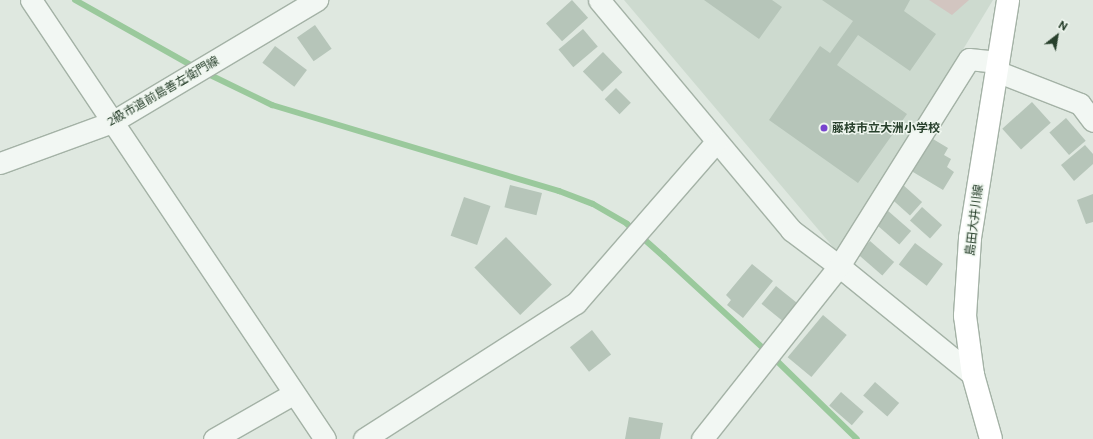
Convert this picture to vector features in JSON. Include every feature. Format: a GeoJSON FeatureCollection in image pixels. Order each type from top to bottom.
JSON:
{"type":"FeatureCollection","features":[{"type":"Feature","properties":{"kind":"main road","name":"島田大井川線"},"geometry":{"type":"LineString","coordinates":[[991,439],[972,375],[965,316],[970,238],[1008,0]]}},
{"type":"Feature","properties":{"kind":"street"},"geometry":{"type":"LineString","coordinates":[[31,0],[293,394],[325,439]]}},
{"type":"Feature","properties":{"kind":"street","name":"2級市道前島善左衛門線"},"geometry":{"type":"LineString","coordinates":[[0,163],[112,122],[317,0]]}},
{"type":"Feature","properties":{"kind":"street"},"geometry":{"type":"LineString","coordinates":[[599,0],[791,230],[839,266],[972,375]]}},
{"type":"Feature","properties":{"kind":"street"},"geometry":{"type":"LineString","coordinates":[[702,439],[839,266],[969,59],[997,66],[1080,104],[1093,121]]}},
{"type":"Feature","properties":{"kind":"street"},"geometry":{"type":"LineString","coordinates":[[364,439],[576,303],[716,142]]}},
{"type":"Feature","properties":{"kind":"street"},"geometry":{"type":"LineString","coordinates":[[214,439],[293,394]]}},
{"type":"Feature","properties":{"kind":"shaded area","name":"藤枝市立大洲小学校"},"geometry":{"type":"Polygon","coordinates":[[[624,0],[993,0],[839,254],[624,0]]]}},
{"type":"Feature","properties":{"kind":"shaded area"},"geometry":{"type":"Polygon","coordinates":[[[929,0],[969,0],[952,15],[929,0]]]}},
{"type":"Feature","properties":{"kind":"building"},"geometry":{"type":"Polygon","coordinates":[[[572,0],[588,18],[562,41],[546,23],[572,0]]]}},
{"type":"Feature","properties":{"kind":"building"},"geometry":{"type":"Polygon","coordinates":[[[704,0],[772,0],[782,7],[759,39],[704,0]]]}},
{"type":"Feature","properties":{"kind":"building"},"geometry":{"type":"Polygon","coordinates":[[[822,0],[910,0],[904,11],[936,34],[910,71],[858,35],[837,65],[907,114],[858,183],[769,120],[820,46],[830,53],[853,21],[822,0]]]}},
{"type":"Feature","properties":{"kind":"building"},"geometry":{"type":"Polygon","coordinates":[[[315,25],[332,49],[314,61],[297,38],[315,25]]]}},
{"type":"Feature","properties":{"kind":"building"},"geometry":{"type":"Polygon","coordinates":[[[583,29],[598,47],[573,67],[558,50],[583,29]]]}},
{"type":"Feature","properties":{"kind":"building"},"geometry":{"type":"Polygon","coordinates":[[[275,46],[307,70],[294,87],[262,63],[275,46]]]}},
{"type":"Feature","properties":{"kind":"building"},"geometry":{"type":"Polygon","coordinates":[[[603,52],[622,72],[602,92],[583,71],[603,52]]]}},
{"type":"Feature","properties":{"kind":"building"},"geometry":{"type":"Polygon","coordinates":[[[616,88],[631,103],[620,114],[605,99],[616,88]]]}},
{"type":"Feature","properties":{"kind":"building"},"geometry":{"type":"Polygon","coordinates":[[[1032,102],[1051,123],[1021,150],[1002,129],[1032,102]]]}},
{"type":"Feature","properties":{"kind":"building"},"geometry":{"type":"Polygon","coordinates":[[[1066,118],[1086,141],[1069,155],[1049,132],[1066,118]]]}},
{"type":"Feature","properties":{"kind":"building"},"geometry":{"type":"Polygon","coordinates":[[[928,136],[948,148],[944,155],[951,159],[947,167],[954,172],[943,190],[908,169],[928,136]]]}},
{"type":"Feature","properties":{"kind":"building"},"geometry":{"type":"Polygon","coordinates":[[[1085,145],[1093,154],[1093,164],[1074,181],[1061,165],[1085,145]]]}},
{"type":"Feature","properties":{"kind":"building"},"geometry":{"type":"Polygon","coordinates":[[[902,184],[922,202],[910,215],[890,197],[902,184]]]}},
{"type":"Feature","properties":{"kind":"building"},"geometry":{"type":"Polygon","coordinates":[[[510,185],[542,193],[536,215],[504,207],[510,185]]]}},
{"type":"Feature","properties":{"kind":"building"},"geometry":{"type":"Polygon","coordinates":[[[1093,194],[1093,222],[1086,224],[1077,200],[1093,194]]]}},
{"type":"Feature","properties":{"kind":"building"},"geometry":{"type":"Polygon","coordinates":[[[464,197],[490,206],[477,245],[451,236],[464,197]]]}},
{"type":"Feature","properties":{"kind":"building"},"geometry":{"type":"Polygon","coordinates":[[[922,207],[942,225],[930,238],[910,220],[922,207]]]}},
{"type":"Feature","properties":{"kind":"building"},"geometry":{"type":"Polygon","coordinates":[[[887,210],[911,231],[899,245],[875,224],[887,210]]]}},
{"type":"Feature","properties":{"kind":"building"},"geometry":{"type":"Polygon","coordinates":[[[506,237],[552,284],[520,315],[474,268],[506,237]]]}},
{"type":"Feature","properties":{"kind":"building"},"geometry":{"type":"Polygon","coordinates":[[[870,241],[894,262],[882,276],[858,255],[870,241]]]}},
{"type":"Feature","properties":{"kind":"building"},"geometry":{"type":"Polygon","coordinates":[[[915,243],[943,264],[927,286],[899,265],[915,243]]]}},
{"type":"Feature","properties":{"kind":"building"},"geometry":{"type":"Polygon","coordinates":[[[752,264],[773,281],[743,318],[727,305],[731,300],[726,295],[752,264]]]}},
{"type":"Feature","properties":{"kind":"building"},"geometry":{"type":"Polygon","coordinates":[[[776,286],[798,304],[783,321],[762,304],[776,286]]]}},
{"type":"Feature","properties":{"kind":"building"},"geometry":{"type":"Polygon","coordinates":[[[823,315],[847,335],[811,377],[788,357],[823,315]]]}},
{"type":"Feature","properties":{"kind":"building"},"geometry":{"type":"Polygon","coordinates":[[[592,330],[611,354],[589,372],[570,347],[592,330]]]}},
{"type":"Feature","properties":{"kind":"building"},"geometry":{"type":"Polygon","coordinates":[[[875,382],[899,403],[887,417],[863,396],[875,382]]]}},
{"type":"Feature","properties":{"kind":"building"},"geometry":{"type":"Polygon","coordinates":[[[841,392],[864,412],[852,425],[829,406],[841,392]]]}},
{"type":"Feature","properties":{"kind":"building"},"geometry":{"type":"Polygon","coordinates":[[[629,417],[663,423],[660,439],[625,439],[629,417]]]}},
{"type":"Feature","properties":{"kind":"waterway"},"geometry":{"type":"LineString","coordinates":[[75,0],[196,68]]}},
{"type":"Feature","properties":{"kind":"waterway"},"geometry":{"type":"LineString","coordinates":[[204,72],[272,105],[559,191],[593,204],[627,224],[778,362],[857,439]]}},
{"type":"Feature","properties":{"kind":"place","name":"藤枝市立大洲小学校"},"geometry":{"type":"Point","coordinates":[824,128]}}]}
